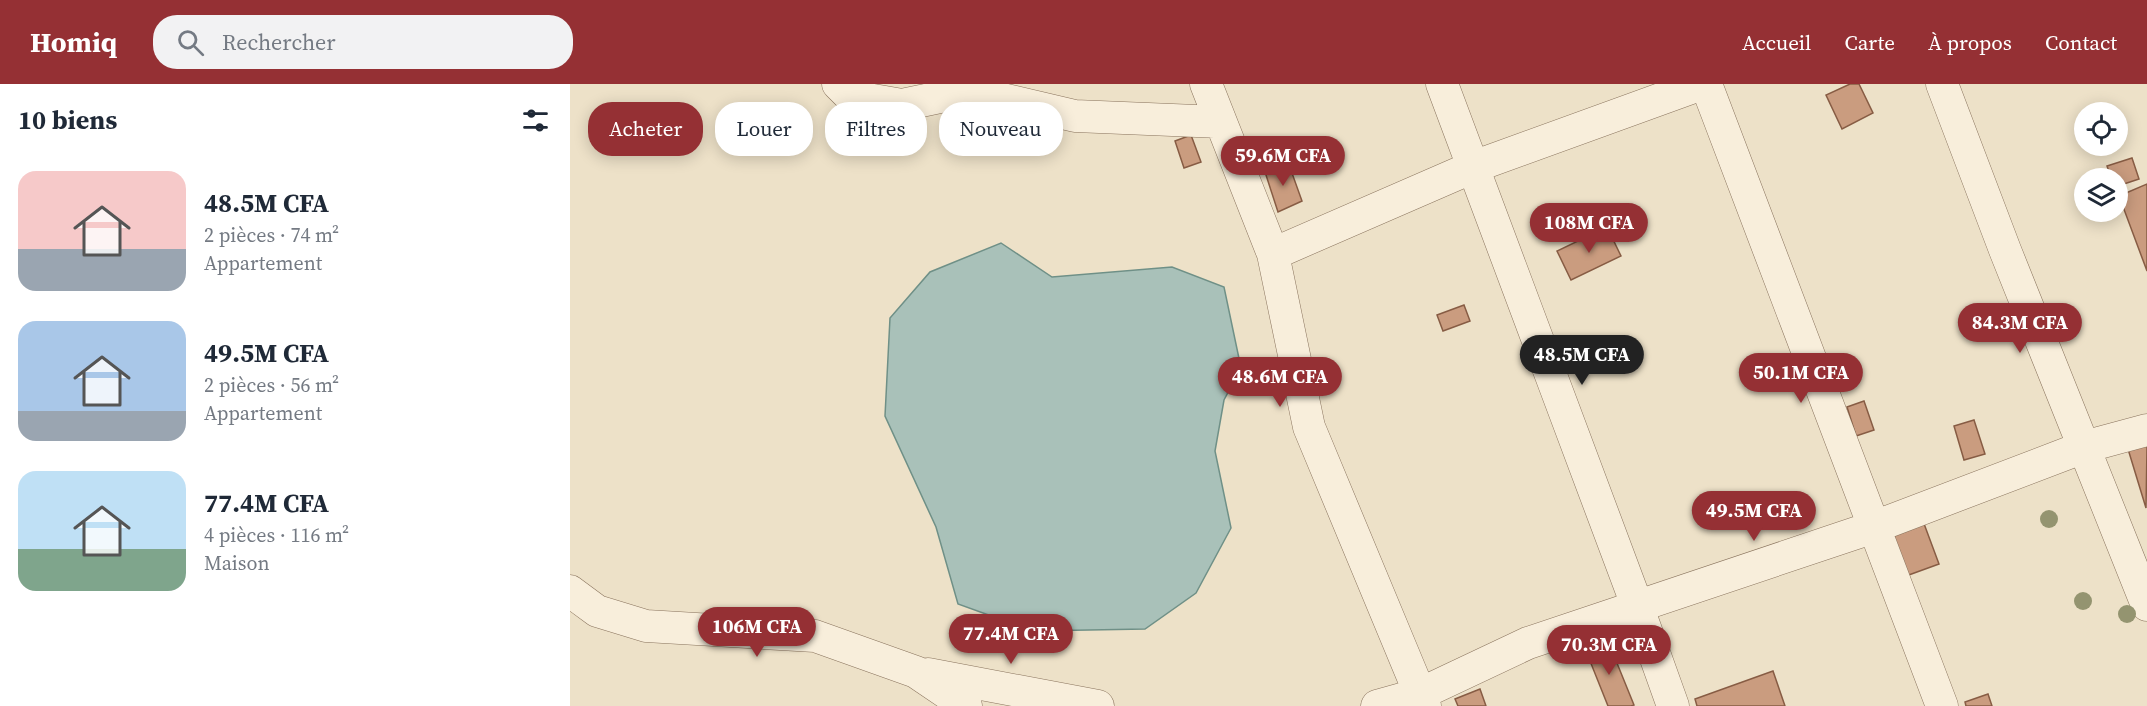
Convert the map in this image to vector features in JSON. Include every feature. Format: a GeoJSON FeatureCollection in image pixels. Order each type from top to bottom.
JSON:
{"type":"FeatureCollection","features":[{"type":"Feature","properties":{"kind":"street"},"geometry":{"type":"LineString","coordinates":[[838,84],[850,96],[902,105],[967,88],[1074,116],[1221,122]]}},
{"type":"Feature","properties":{"kind":"street"},"geometry":{"type":"LineString","coordinates":[[1206,84],[1273,254],[1309,428],[1422,700]]}},
{"type":"Feature","properties":{"kind":"street"},"geometry":{"type":"LineString","coordinates":[[1442,84],[1638,608],[1672,706]]}},
{"type":"Feature","properties":{"kind":"street"},"geometry":{"type":"LineString","coordinates":[[1273,254],[1473,167],[1704,84],[1942,706]]}},
{"type":"Feature","properties":{"kind":"street"},"geometry":{"type":"LineString","coordinates":[[1942,84],[2005,250],[2147,605]]}},
{"type":"Feature","properties":{"kind":"street"},"geometry":{"type":"LineString","coordinates":[[1377,706],[1422,700],[1528,643],[1874,527],[2084,447],[2147,430]]}},
{"type":"Feature","properties":{"kind":"street"},"geometry":{"type":"LineString","coordinates":[[570,591],[597,611],[646,626],[815,636],[916,672],[1098,706]]}},
{"type":"Feature","properties":{"kind":"street"},"geometry":{"type":"LineString","coordinates":[[916,672],[966,706]]}},
{"type":"Feature","properties":{"kind":"water"},"geometry":{"type":"Polygon","coordinates":[[[1001,243],[1052,277],[1172,267],[1224,287],[1241,368],[1224,400],[1215,451],[1231,528],[1196,593],[1145,629],[1033,631],[958,604],[936,527],[885,416],[890,318],[930,272],[1001,243]]]}},
{"type":"Feature","properties":{"kind":"building"},"geometry":{"type":"Polygon","coordinates":[[[1850,84],[1859,84],[1873,113],[1842,129],[1826,95],[1850,84]]]}},
{"type":"Feature","properties":{"kind":"building"},"geometry":{"type":"Polygon","coordinates":[[[1191,135],[1201,162],[1184,168],[1175,141],[1191,135]]]}},
{"type":"Feature","properties":{"kind":"building"},"geometry":{"type":"Polygon","coordinates":[[[2132,158],[2139,179],[2128,183],[2128,168],[2108,168],[2107,166],[2132,158]]]}},
{"type":"Feature","properties":{"kind":"building"},"geometry":{"type":"Polygon","coordinates":[[[1288,162],[1302,201],[1278,212],[1265,172],[1288,162]]]}},
{"type":"Feature","properties":{"kind":"building"},"geometry":{"type":"Polygon","coordinates":[[[2147,184],[2147,271],[2128,220],[2128,192],[2147,184]]]}},
{"type":"Feature","properties":{"kind":"building"},"geometry":{"type":"Polygon","coordinates":[[[1607,227],[1621,256],[1571,280],[1557,251],[1607,227]]]}},
{"type":"Feature","properties":{"kind":"building"},"geometry":{"type":"Polygon","coordinates":[[[1464,305],[1470,321],[1443,331],[1437,315],[1464,305]]]}},
{"type":"Feature","properties":{"kind":"building"},"geometry":{"type":"Polygon","coordinates":[[[1864,401],[1874,430],[1856,436],[1847,407],[1864,401]]]}},
{"type":"Feature","properties":{"kind":"building"},"geometry":{"type":"Polygon","coordinates":[[[1974,420],[1985,454],[1964,460],[1954,426],[1974,420]]]}},
{"type":"Feature","properties":{"kind":"building"},"geometry":{"type":"Polygon","coordinates":[[[2146,444],[2147,447],[2146,508],[2128,449],[2146,444]]]}},
{"type":"Feature","properties":{"kind":"building"},"geometry":{"type":"Polygon","coordinates":[[[1923,521],[1939,564],[1906,576],[1891,533],[1923,521]]]}},
{"type":"Feature","properties":{"kind":"building"},"geometry":{"type":"Polygon","coordinates":[[[1608,641],[1634,705],[1608,706],[1586,651],[1608,641]]]}},
{"type":"Feature","properties":{"kind":"building"},"geometry":{"type":"Polygon","coordinates":[[[1773,671],[1785,706],[1697,706],[1695,699],[1773,671]]]}},
{"type":"Feature","properties":{"kind":"building"},"geometry":{"type":"Polygon","coordinates":[[[1480,689],[1486,706],[1458,706],[1455,699],[1480,689]]]}},
{"type":"Feature","properties":{"kind":"building"},"geometry":{"type":"Polygon","coordinates":[[[1988,694],[1992,706],[1966,706],[1965,702],[1988,694]]]}}]}
